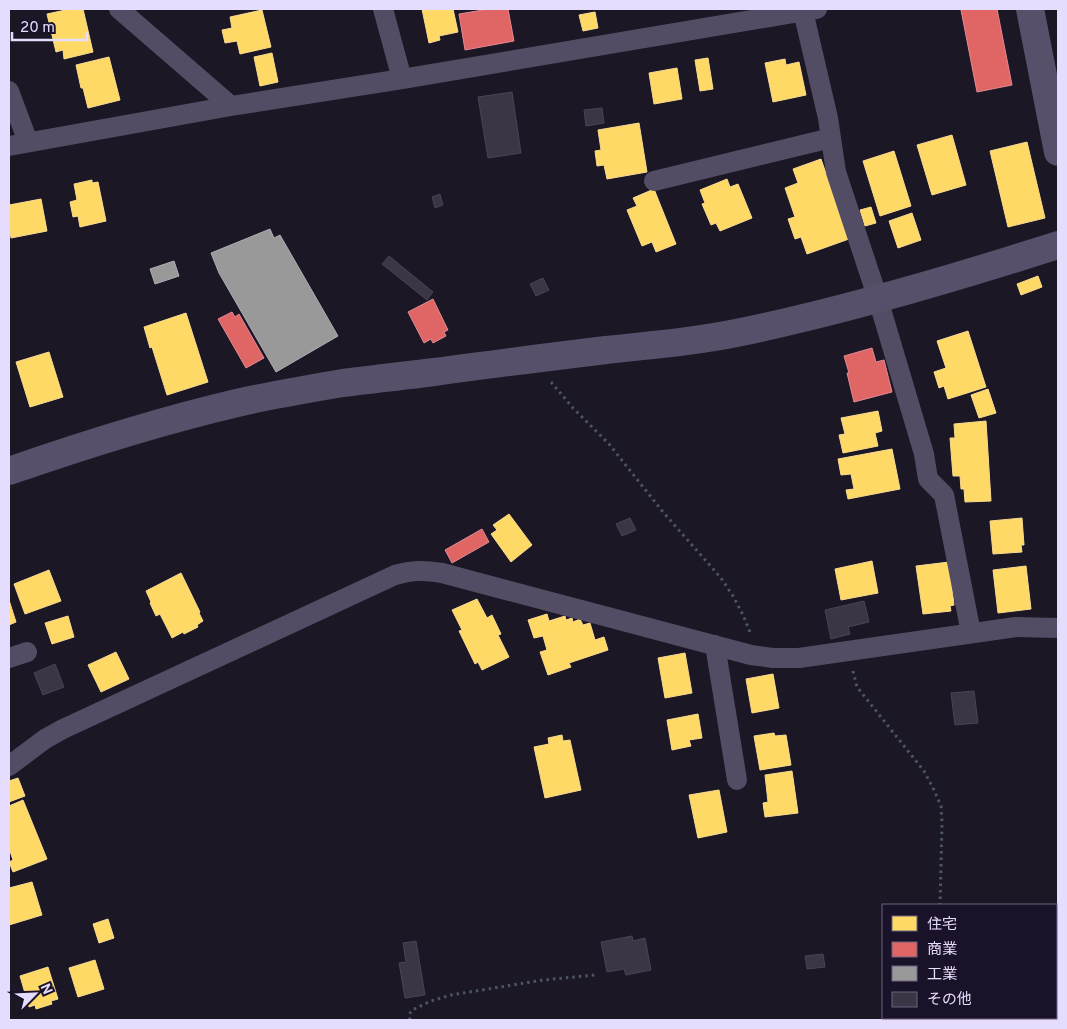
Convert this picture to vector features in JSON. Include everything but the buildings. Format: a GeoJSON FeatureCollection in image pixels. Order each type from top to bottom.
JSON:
{"type":"FeatureCollection","features":[{"type":"Feature","properties":{"kind":"street"},"geometry":{"type":"LineString","coordinates":[[119,9],[231,106]]}},
{"type":"Feature","properties":{"kind":"street"},"geometry":{"type":"LineString","coordinates":[[382,9],[402,79]]}},
{"type":"Feature","properties":{"kind":"street"},"geometry":{"type":"LineString","coordinates":[[1030,9],[1058,152]]}},
{"type":"Feature","properties":{"kind":"street"},"geometry":{"type":"LineString","coordinates":[[9,91],[18,144],[231,106],[810,10],[836,172],[878,299],[924,454],[928,479],[944,495],[971,633]]}},
{"type":"Feature","properties":{"kind":"street"},"geometry":{"type":"LineString","coordinates":[[654,181],[831,138]]}},
{"type":"Feature","properties":{"kind":"street"},"geometry":{"type":"LineString","coordinates":[[9,471],[130,432],[238,403],[344,383],[695,340],[745,332],[824,314],[878,299],[1058,245]]}},
{"type":"Feature","properties":{"kind":"street"},"geometry":{"type":"LineString","coordinates":[[9,766],[45,738],[63,728],[395,575],[406,572],[424,570],[442,572],[752,655],[773,658],[799,658],[1016,627],[1058,628]]}},
{"type":"Feature","properties":{"kind":"street"},"geometry":{"type":"LineString","coordinates":[[715,645],[737,780]]}},
{"type":"Feature","properties":{"kind":"path"},"geometry":{"type":"LineString","coordinates":[[536,359],[548,379],[573,408],[609,444],[663,512],[721,578],[733,596],[752,636],[752,655]]}},
{"type":"Feature","properties":{"kind":"path"},"geometry":{"type":"LineString","coordinates":[[849,651],[857,687],[924,771],[941,806],[940,904]]}},
{"type":"Feature","properties":{"kind":"path"},"geometry":{"type":"LineString","coordinates":[[410,1020],[409,1016],[412,1010],[431,1000],[451,995],[543,980],[595,975]]}}]}
